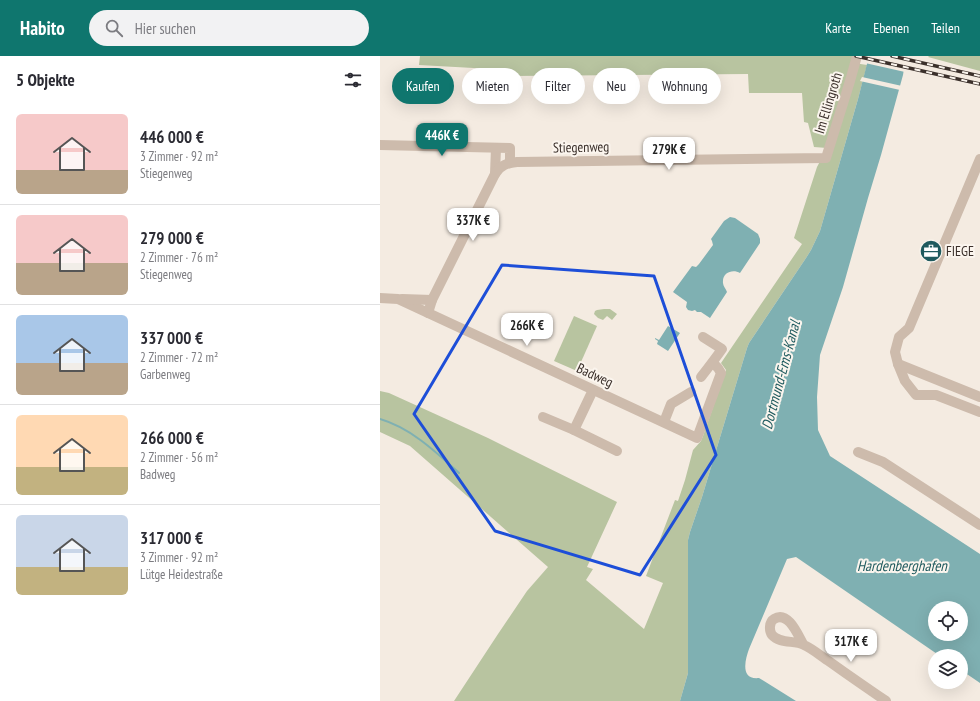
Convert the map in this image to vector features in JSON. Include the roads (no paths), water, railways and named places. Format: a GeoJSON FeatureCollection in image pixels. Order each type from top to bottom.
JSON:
{"type":"FeatureCollection","features":[{"type":"Feature","properties":{"kind":"street","name":"Im Ellingroth"},"geometry":{"type":"LineString","coordinates":[[826,158],[850,81],[856,56]]}},
{"type":"Feature","properties":{"kind":"street"},"geometry":{"type":"LineString","coordinates":[[380,145],[510,148],[510,163],[501,166],[495,174],[432,300],[428,313]]}},
{"type":"Feature","properties":{"kind":"street"},"geometry":{"type":"LineString","coordinates":[[495,174],[496,148]]}},
{"type":"Feature","properties":{"kind":"street","name":"Stiegenweg"},"geometry":{"type":"LineString","coordinates":[[510,163],[826,158]]}},
{"type":"Feature","properties":{"kind":"street"},"geometry":{"type":"LineString","coordinates":[[980,159],[909,328],[899,337],[895,352],[905,381],[916,395],[936,395],[980,412]]}},
{"type":"Feature","properties":{"kind":"street","name":"Badweg"},"geometry":{"type":"LineString","coordinates":[[380,298],[398,299],[697,438],[721,373],[713,363]]}},
{"type":"Feature","properties":{"kind":"street"},"geometry":{"type":"LineString","coordinates":[[398,299],[432,300]]}},
{"type":"Feature","properties":{"kind":"street"},"geometry":{"type":"LineString","coordinates":[[701,377],[722,349],[703,337]]}},
{"type":"Feature","properties":{"kind":"street"},"geometry":{"type":"LineString","coordinates":[[898,364],[980,397]]}},
{"type":"Feature","properties":{"kind":"street"},"geometry":{"type":"LineString","coordinates":[[574,430],[593,390]]}},
{"type":"Feature","properties":{"kind":"street"},"geometry":{"type":"LineString","coordinates":[[666,423],[672,404],[691,392]]}},
{"type":"Feature","properties":{"kind":"street"},"geometry":{"type":"LineString","coordinates":[[543,417],[618,451]]}},
{"type":"Feature","properties":{"kind":"street"},"geometry":{"type":"LineString","coordinates":[[858,452],[883,462],[980,525]]}},
{"type":"Feature","properties":{"kind":"street"},"geometry":{"type":"LineString","coordinates":[[803,644],[886,701]]}},
{"type":"Feature","properties":{"kind":"water"},"geometry":{"type":"Polygon","coordinates":[[[869,56],[906,56],[903,75],[881,155],[843,287],[820,355],[817,397],[818,430],[830,456],[980,554],[980,683],[968,675],[968,649],[930,649],[796,557],[787,559],[749,649],[745,668],[746,673],[749,676],[759,678],[796,701],[680,701],[688,673],[688,540],[690,532],[749,343],[811,250],[820,231],[869,56]]]}},
{"type":"Feature","properties":{"kind":"water"},"geometry":{"type":"Polygon","coordinates":[[[730,217],[735,218],[758,234],[760,243],[740,273],[734,271],[728,272],[724,276],[723,284],[727,292],[710,318],[701,312],[688,310],[686,307],[687,302],[673,292],[692,266],[696,267],[699,264],[713,245],[711,239],[724,221],[730,217]]]}},
{"type":"Feature","properties":{"kind":"water"},"geometry":{"type":"Polygon","coordinates":[[[668,326],[680,333],[668,351],[657,344],[658,341],[655,338],[659,340],[668,326]]]}},
{"type":"Feature","properties":{"kind":"waterway"},"geometry":{"type":"LineString","coordinates":[[380,419],[402,428],[413,435],[432,449],[459,473]]}},
{"type":"Feature","properties":{"kind":"railway"},"geometry":{"type":"LineString","coordinates":[[856,56],[980,84]]}},
{"type":"Feature","properties":{"kind":"railway"},"geometry":{"type":"LineString","coordinates":[[892,56],[980,76]]}},
{"type":"Feature","properties":{"kind":"place","name":"FIEGE"},"geometry":{"type":"Point","coordinates":[931,251]}},
{"type":"Feature","properties":{"kind":"water label","name":"Dortmund-Ems-Kanal"},"geometry":{"type":"Point","coordinates":[781,375]}},
{"type":"Feature","properties":{"kind":"water label","name":"Hardenberghafen"},"geometry":{"type":"Point","coordinates":[902,566]}}]}
